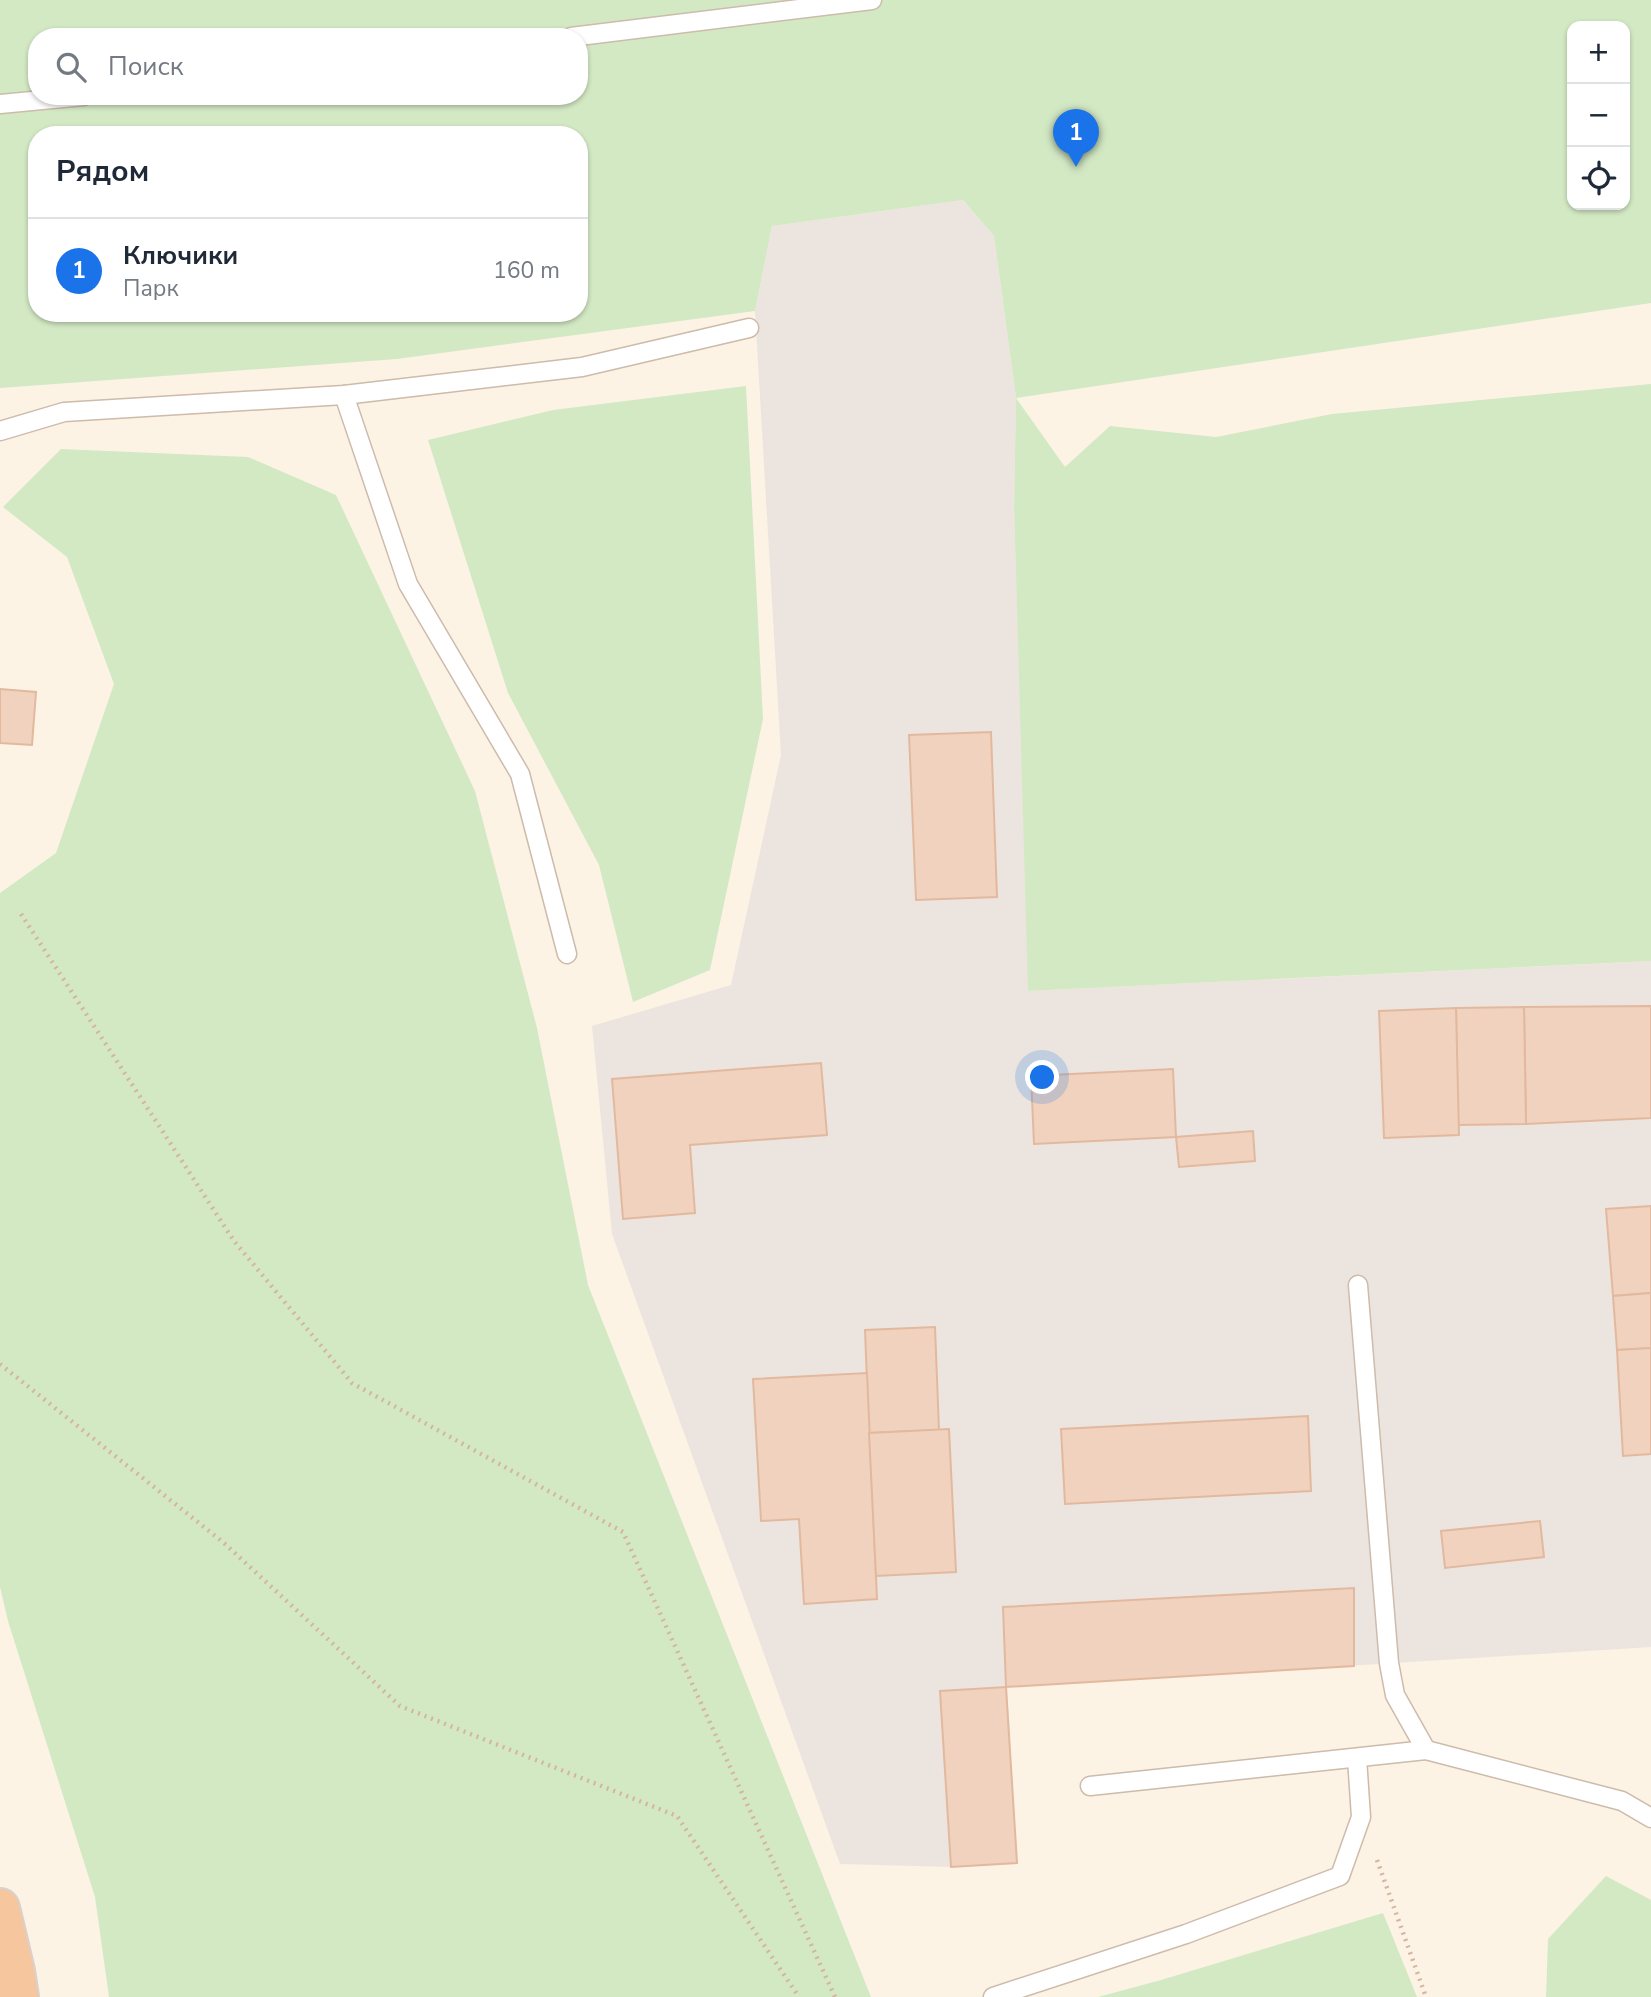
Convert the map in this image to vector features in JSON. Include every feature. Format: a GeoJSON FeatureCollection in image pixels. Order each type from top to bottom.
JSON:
{"type":"FeatureCollection","features":[{"type":"Feature","properties":{"kind":"highway"},"geometry":{"type":"LineString","coordinates":[[0,1908],[19,1997]]}},
{"type":"Feature","properties":{"kind":"lane"},"geometry":{"type":"LineString","coordinates":[[588,35],[872,0]]}},
{"type":"Feature","properties":{"kind":"lane"},"geometry":{"type":"LineString","coordinates":[[0,104],[28,101]]}},
{"type":"Feature","properties":{"kind":"lane"},"geometry":{"type":"LineString","coordinates":[[0,431],[64,412],[344,396],[582,367],[748,328]]}},
{"type":"Feature","properties":{"kind":"lane"},"geometry":{"type":"LineString","coordinates":[[344,396],[408,584],[520,774],[567,954]]}},
{"type":"Feature","properties":{"kind":"lane"},"geometry":{"type":"LineString","coordinates":[[1358,1285],[1389,1663],[1395,1695],[1426,1750]]}},
{"type":"Feature","properties":{"kind":"lane"},"geometry":{"type":"LineString","coordinates":[[1090,1786],[1426,1750],[1622,1801],[1651,1818]]}},
{"type":"Feature","properties":{"kind":"lane"},"geometry":{"type":"LineString","coordinates":[[993,1997],[1186,1934],[1340,1876],[1361,1817],[1357,1758]]}},
{"type":"Feature","properties":{"kind":"path"},"geometry":{"type":"LineString","coordinates":[[21,914],[234,1241],[352,1383],[623,1532],[835,1997]]}},
{"type":"Feature","properties":{"kind":"path"},"geometry":{"type":"LineString","coordinates":[[0,1364],[224,1543],[400,1706],[677,1816],[799,1997]]}},
{"type":"Feature","properties":{"kind":"path"},"geometry":{"type":"LineString","coordinates":[[1361,1817],[1426,1997]]}},
{"type":"Feature","properties":{"kind":"shaded area"},"geometry":{"type":"Polygon","coordinates":[[[963,200],[994,236],[1016,398],[1014,507],[1029,991],[1651,961],[1651,1647],[1007,1687],[1017,1863],[951,1867],[840,1864],[612,1234],[592,1026],[731,985],[781,755],[755,311],[772,226],[963,200]]]}},
{"type":"Feature","properties":{"kind":"green space"},"geometry":{"type":"Polygon","coordinates":[[[0,0],[1651,0],[1651,303],[1016,398],[994,236],[963,200],[772,226],[755,311],[397,359],[0,388],[0,0]]]}},
{"type":"Feature","properties":{"kind":"green space"},"geometry":{"type":"Polygon","coordinates":[[[1651,384],[1651,961],[1028,991],[1014,507],[1016,398],[1065,467],[1110,426],[1216,437],[1332,414],[1651,384]]]}},
{"type":"Feature","properties":{"kind":"green space"},"geometry":{"type":"Polygon","coordinates":[[[746,386],[763,719],[710,970],[633,1002],[599,865],[508,693],[428,440],[553,410],[746,386]]]}},
{"type":"Feature","properties":{"kind":"green space"},"geometry":{"type":"Polygon","coordinates":[[[61,449],[248,457],[336,495],[475,791],[537,1028],[588,1285],[871,1997],[109,1997],[95,1897],[8,1621],[0,1587],[0,893],[56,853],[114,684],[67,557],[3,507],[61,449]]]}},
{"type":"Feature","properties":{"kind":"green space"},"geometry":{"type":"Polygon","coordinates":[[[1606,1876],[1651,1900],[1651,1997],[1546,1997],[1548,1939],[1606,1876]]]}},
{"type":"Feature","properties":{"kind":"green space"},"geometry":{"type":"Polygon","coordinates":[[[1383,1913],[1417,1997],[1098,1997],[1161,1980],[1383,1913]]]}},
{"type":"Feature","properties":{"kind":"building"},"geometry":{"type":"Polygon","coordinates":[[[0,689],[36,692],[32,745],[0,743],[0,689]]]}},
{"type":"Feature","properties":{"kind":"building"},"geometry":{"type":"Polygon","coordinates":[[[991,732],[997,897],[916,900],[909,735],[991,732]]]}},
{"type":"Feature","properties":{"kind":"building"},"geometry":{"type":"Polygon","coordinates":[[[1651,1006],[1651,1118],[1526,1124],[1524,1007],[1651,1006]]]}},
{"type":"Feature","properties":{"kind":"building"},"geometry":{"type":"Polygon","coordinates":[[[1524,1007],[1526,1124],[1458,1125],[1456,1008],[1524,1007]]]}},
{"type":"Feature","properties":{"kind":"building"},"geometry":{"type":"Polygon","coordinates":[[[1456,1008],[1459,1135],[1384,1138],[1379,1011],[1456,1008]]]}},
{"type":"Feature","properties":{"kind":"building"},"geometry":{"type":"Polygon","coordinates":[[[821,1063],[827,1135],[690,1145],[695,1213],[623,1219],[612,1079],[821,1063]]]}},
{"type":"Feature","properties":{"kind":"building"},"geometry":{"type":"Polygon","coordinates":[[[1173,1069],[1176,1137],[1034,1144],[1031,1076],[1173,1069]]]}},
{"type":"Feature","properties":{"kind":"building"},"geometry":{"type":"Polygon","coordinates":[[[1253,1131],[1255,1161],[1179,1167],[1176,1137],[1253,1131]]]}},
{"type":"Feature","properties":{"kind":"building"},"geometry":{"type":"Polygon","coordinates":[[[1651,1206],[1651,1293],[1613,1296],[1606,1209],[1651,1206]]]}},
{"type":"Feature","properties":{"kind":"building"},"geometry":{"type":"Polygon","coordinates":[[[1651,1293],[1651,1348],[1617,1350],[1613,1296],[1651,1293]]]}},
{"type":"Feature","properties":{"kind":"building"},"geometry":{"type":"Polygon","coordinates":[[[935,1327],[939,1430],[869,1433],[865,1330],[935,1327]]]}},
{"type":"Feature","properties":{"kind":"building"},"geometry":{"type":"Polygon","coordinates":[[[1651,1348],[1651,1454],[1623,1456],[1617,1350],[1651,1348]]]}},
{"type":"Feature","properties":{"kind":"building"},"geometry":{"type":"Polygon","coordinates":[[[867,1373],[877,1599],[804,1604],[799,1519],[761,1521],[753,1379],[867,1373]]]}},
{"type":"Feature","properties":{"kind":"building"},"geometry":{"type":"Polygon","coordinates":[[[1308,1416],[1311,1491],[1065,1504],[1061,1429],[1308,1416]]]}},
{"type":"Feature","properties":{"kind":"building"},"geometry":{"type":"Polygon","coordinates":[[[949,1429],[956,1572],[876,1576],[869,1433],[949,1429]]]}},
{"type":"Feature","properties":{"kind":"building"},"geometry":{"type":"Polygon","coordinates":[[[1540,1521],[1544,1557],[1445,1568],[1441,1531],[1540,1521]]]}},
{"type":"Feature","properties":{"kind":"building"},"geometry":{"type":"Polygon","coordinates":[[[1354,1588],[1354,1666],[1006,1687],[1003,1607],[1354,1588]]]}},
{"type":"Feature","properties":{"kind":"building"},"geometry":{"type":"Polygon","coordinates":[[[1006,1687],[1017,1863],[951,1867],[940,1691],[1006,1687]]]}},
{"type":"Feature","properties":{"kind":"place","name":"Ключики"},"geometry":{"type":"Point","coordinates":[1076,167]}}]}
